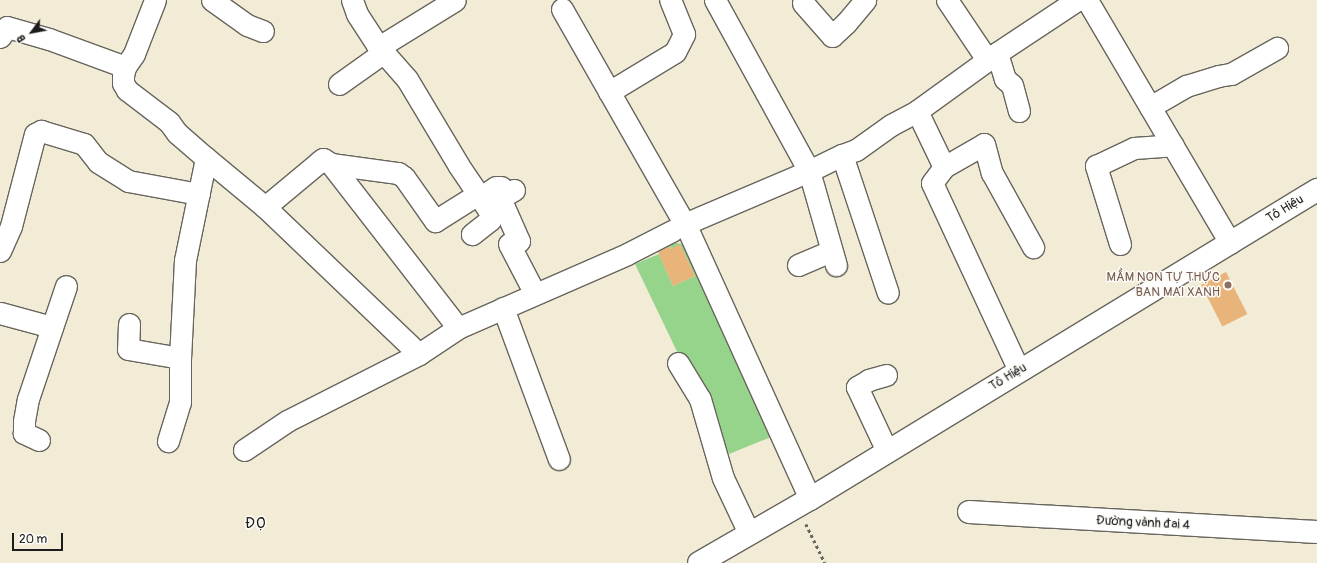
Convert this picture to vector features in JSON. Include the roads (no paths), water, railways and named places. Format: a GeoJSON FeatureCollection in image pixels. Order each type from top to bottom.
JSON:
{"type":"FeatureCollection","features":[{"type":"Feature","properties":{"kind":"main road","name":"Tô Hiệu"},"geometry":{"type":"LineString","coordinates":[[699,563],[803,502],[1317,190]]}},
{"type":"Feature","properties":{"kind":"main road","name":"Đường vành đai 4"},"geometry":{"type":"LineString","coordinates":[[969,512],[1317,532]]}},
{"type":"Feature","properties":{"kind":"street"},"geometry":{"type":"LineString","coordinates":[[155,0],[134,54],[125,67],[123,83],[127,90],[169,122],[177,133],[265,207],[420,345]]}},
{"type":"Feature","properties":{"kind":"street"},"geometry":{"type":"LineString","coordinates":[[212,0],[247,25],[263,31]]}},
{"type":"Feature","properties":{"kind":"street"},"geometry":{"type":"LineString","coordinates":[[352,0],[357,14],[382,50],[407,79],[459,166],[491,214],[490,220],[472,234]]}},
{"type":"Feature","properties":{"kind":"street"},"geometry":{"type":"LineString","coordinates":[[339,84],[382,50],[455,0]]}},
{"type":"Feature","properties":{"kind":"street"},"geometry":{"type":"LineString","coordinates":[[715,0],[809,171],[833,258],[798,266]]}},
{"type":"Feature","properties":{"kind":"street"},"geometry":{"type":"LineString","coordinates":[[804,3],[832,36],[846,23],[865,0]]}},
{"type":"Feature","properties":{"kind":"street"},"geometry":{"type":"LineString","coordinates":[[947,0],[992,57],[1005,79],[1012,85],[1019,111]]}},
{"type":"Feature","properties":{"kind":"street"},"geometry":{"type":"LineString","coordinates":[[244,450],[287,421],[420,345],[627,254],[682,225],[856,150],[891,126],[917,111],[992,57],[1077,0]]}},
{"type":"Feature","properties":{"kind":"street"},"geometry":{"type":"LineString","coordinates":[[1087,0],[1230,243]]}},
{"type":"Feature","properties":{"kind":"street"},"geometry":{"type":"LineString","coordinates":[[609,92],[675,52],[684,34],[673,1]]}},
{"type":"Feature","properties":{"kind":"street"},"geometry":{"type":"LineString","coordinates":[[562,9],[682,225],[803,502]]}},
{"type":"Feature","properties":{"kind":"street"},"geometry":{"type":"LineString","coordinates":[[0,37],[7,27],[49,39],[125,67]]}},
{"type":"Feature","properties":{"kind":"street"},"geometry":{"type":"LineString","coordinates":[[1150,107],[1186,86],[1218,76],[1231,74],[1277,48]]}},
{"type":"Feature","properties":{"kind":"street"},"geometry":{"type":"LineString","coordinates":[[917,111],[944,167]]}},
{"type":"Feature","properties":{"kind":"street"},"geometry":{"type":"LineString","coordinates":[[0,251],[11,226],[35,134],[41,131],[84,144],[98,162],[128,180],[199,194]]}},
{"type":"Feature","properties":{"kind":"street"},"geometry":{"type":"LineString","coordinates":[[1019,370],[932,183],[944,167],[984,144],[992,174],[1033,246]]}},
{"type":"Feature","properties":{"kind":"street"},"geometry":{"type":"LineString","coordinates":[[1120,244],[1096,166],[1134,148],[1153,145],[1173,145]]}},
{"type":"Feature","properties":{"kind":"street"},"geometry":{"type":"LineString","coordinates":[[842,155],[888,293]]}},
{"type":"Feature","properties":{"kind":"street"},"geometry":{"type":"LineString","coordinates":[[168,441],[180,402],[180,358],[185,260],[206,158]]}},
{"type":"Feature","properties":{"kind":"street"},"geometry":{"type":"LineString","coordinates":[[265,207],[323,159],[331,164],[458,328]]}},
{"type":"Feature","properties":{"kind":"street"},"geometry":{"type":"LineString","coordinates":[[331,164],[398,173],[404,177],[435,221],[478,194],[484,195],[496,187],[508,188],[500,198],[519,241],[509,244],[535,294]]}},
{"type":"Feature","properties":{"kind":"street"},"geometry":{"type":"LineString","coordinates":[[39,440],[24,433],[24,421],[28,399],[66,286]]}},
{"type":"Feature","properties":{"kind":"street"},"geometry":{"type":"LineString","coordinates":[[503,308],[559,459]]}},
{"type":"Feature","properties":{"kind":"street"},"geometry":{"type":"LineString","coordinates":[[0,313],[52,327]]}},
{"type":"Feature","properties":{"kind":"street"},"geometry":{"type":"LineString","coordinates":[[129,324],[128,349],[180,358]]}},
{"type":"Feature","properties":{"kind":"street"},"geometry":{"type":"LineString","coordinates":[[678,364],[700,399],[723,478],[749,533]]}},
{"type":"Feature","properties":{"kind":"street"},"geometry":{"type":"LineString","coordinates":[[886,375],[869,380],[858,387],[887,451]]}},
{"type":"Feature","properties":{"kind":"place","name":"MẦM NON TỰ THỰC BAN MAI XANH"},"geometry":{"type":"Point","coordinates":[1228,285]}},
{"type":"Feature","properties":{"kind":"district","name":"ĐỌ"},"geometry":{"type":"Point","coordinates":[256,524]}}]}
